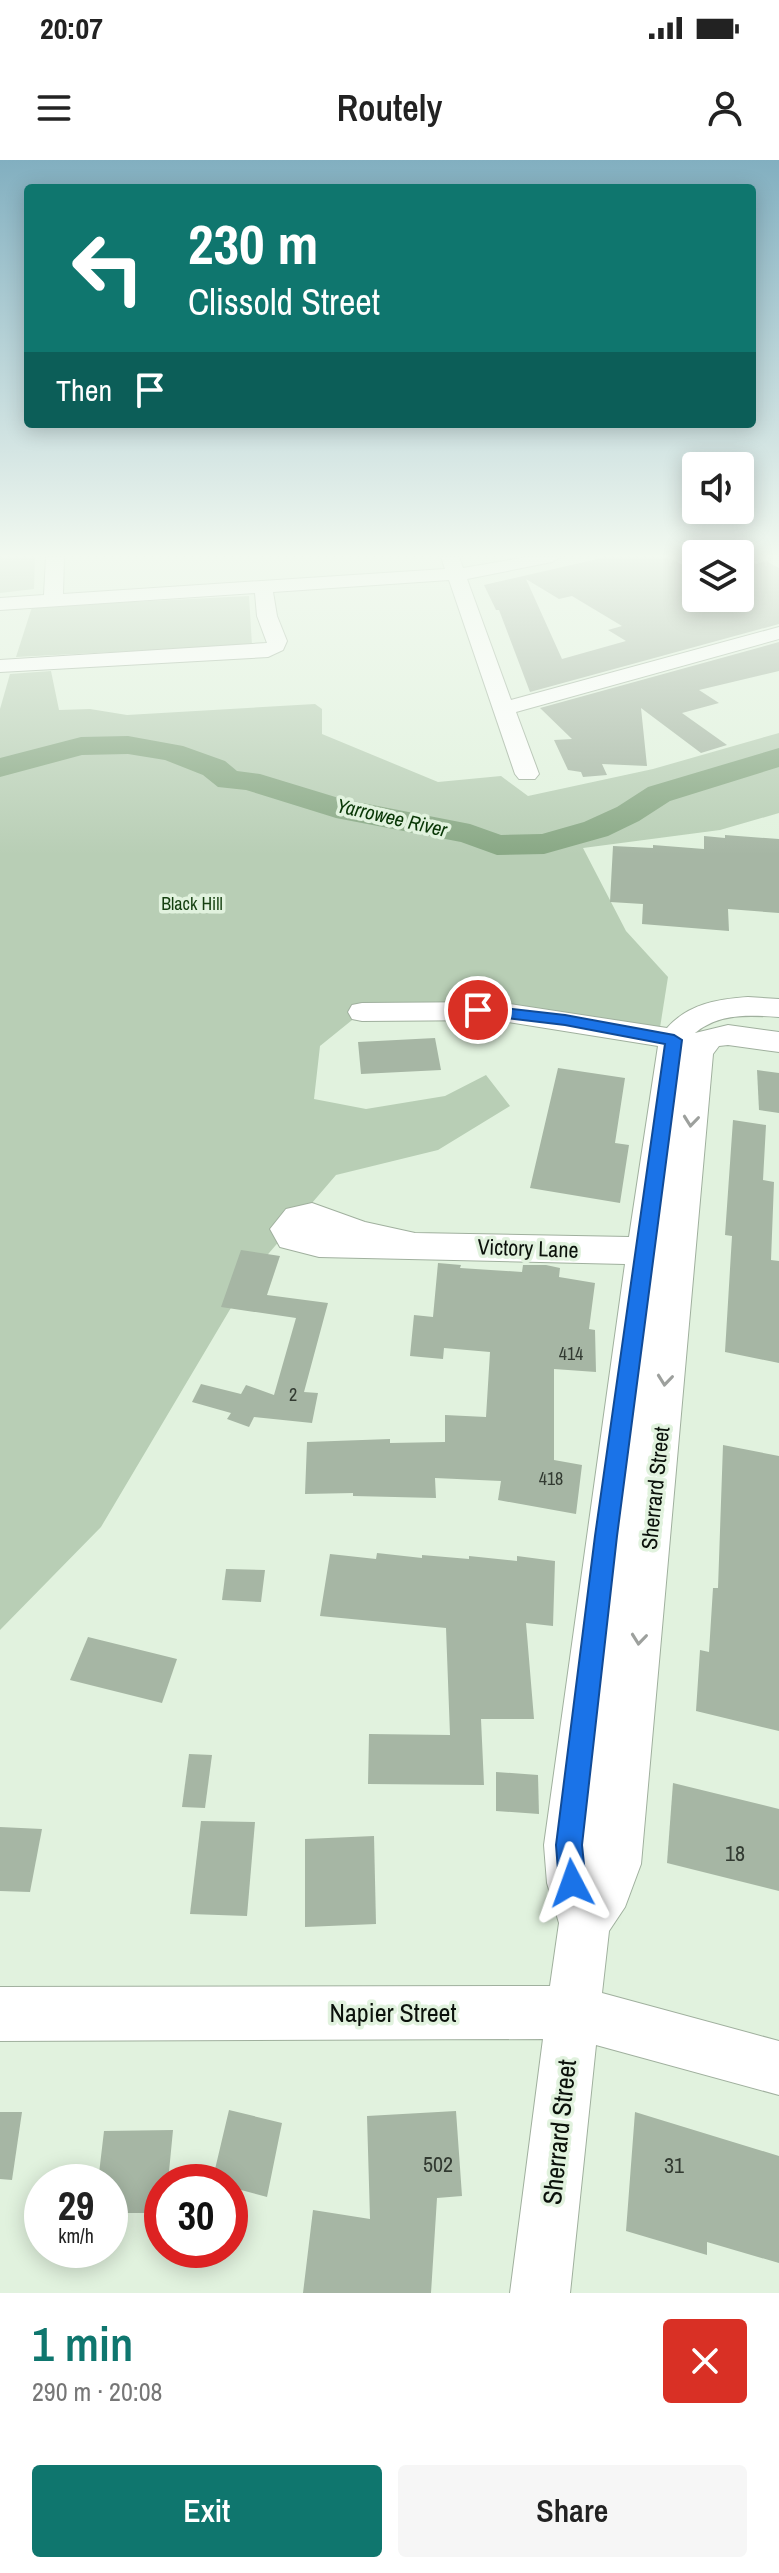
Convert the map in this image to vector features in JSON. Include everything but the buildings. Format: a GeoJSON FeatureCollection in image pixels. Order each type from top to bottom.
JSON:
{"type":"FeatureCollection","features":[{"type":"Feature","properties":{"kind":"street"},"geometry":{"type":"LineString","coordinates":[[0,666],[169,657]]}},
{"type":"Feature","properties":{"kind":"street"},"geometry":{"type":"LineString","coordinates":[[486,657],[527,774]]}},
{"type":"Feature","properties":{"kind":"street"},"geometry":{"type":"LineString","coordinates":[[505,708],[696,657]]}},
{"type":"Feature","properties":{"kind":"street"},"geometry":{"type":"LineString","coordinates":[[741,1006],[739,1021],[746,1038]]}},
{"type":"Feature","properties":{"kind":"street"},"geometry":{"type":"LineString","coordinates":[[685,1055],[682,1029],[697,1019],[719,1009],[741,1006],[779,1008]]}},
{"type":"Feature","properties":{"kind":"street"},"geometry":{"type":"LineString","coordinates":[[362,1012],[496,1011],[593,1024],[685,1055]]}},
{"type":"Feature","properties":{"kind":"street"},"geometry":{"type":"LineString","coordinates":[[685,1055],[716,1036],[779,1042]]}},
{"type":"Feature","properties":{"kind":"street","name":"Sherrard Street"},"geometry":{"type":"LineString","coordinates":[[540,2293],[584,1923],[572,1883],[569,1845],[606,1536],[645,1251],[685,1055]]}},
{"type":"Feature","properties":{"kind":"street","name":"Sherrard Street"},"geometry":{"type":"LineString","coordinates":[[584,1923],[607,1889],[616,1864],[685,1055]]}},
{"type":"Feature","properties":{"kind":"street","name":"Victory Lane"},"geometry":{"type":"LineString","coordinates":[[412,1245],[645,1251]]}},
{"type":"Feature","properties":{"kind":"street","name":"Napier Street"},"geometry":{"type":"LineString","coordinates":[[0,2014],[572,2012],[779,2068]]}},
{"type":"Feature","properties":{"kind":"green space","name":"Black Hill"},"geometry":{"type":"Polygon","coordinates":[[[51,671],[59,710],[90,709],[127,715],[315,704],[322,709],[322,734],[438,782],[501,776],[528,796],[653,769],[779,733],[779,813],[720,830],[583,848],[626,931],[668,977],[659,1034],[485,1000],[362,1012],[320,1046],[314,1099],[366,1109],[445,1096],[486,1075],[510,1106],[438,1150],[336,1175],[251,1274],[101,1527],[0,1630],[0,709],[10,674],[51,671]]]}},
{"type":"Feature","properties":{"kind":"waterway","name":"Yarrowee River"},"geometry":{"type":"LineString","coordinates":[[0,768],[81,746],[128,745],[172,752],[214,768],[229,780],[249,781],[336,808],[470,834],[497,845],[544,844],[596,829],[628,814],[659,794],[779,757]]}},
{"type":"Feature","properties":{"kind":"route"},"geometry":{"type":"LineString","coordinates":[[478,1010],[565,1020],[674,1040],[606,1536],[569,1845],[572,1883]]}}]}
